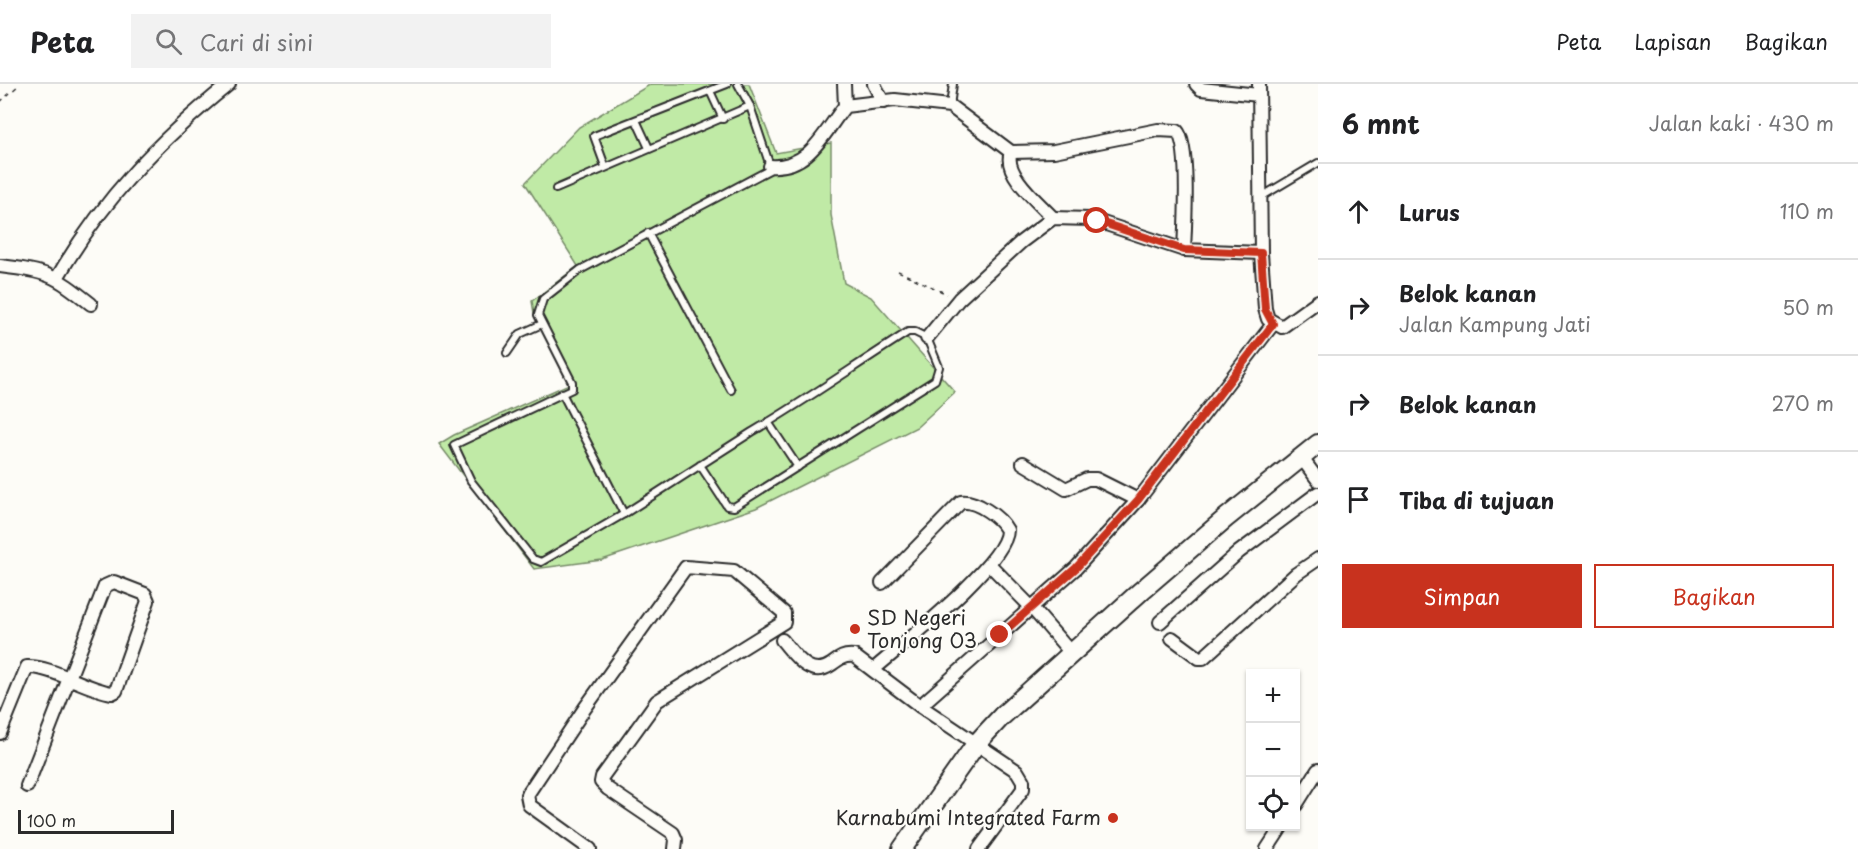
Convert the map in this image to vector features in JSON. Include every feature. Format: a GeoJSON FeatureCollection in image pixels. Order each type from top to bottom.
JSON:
{"type":"FeatureCollection","features":[{"type":"Feature","properties":{"kind":"street"},"geometry":{"type":"LineString","coordinates":[[57,278],[119,187],[149,154],[229,84]]}},
{"type":"Feature","properties":{"kind":"street"},"geometry":{"type":"LineString","coordinates":[[770,166],[790,165],[809,154],[845,106],[844,84]]}},
{"type":"Feature","properties":{"kind":"street"},"geometry":{"type":"LineString","coordinates":[[874,84],[883,102]]}},
{"type":"Feature","properties":{"kind":"street"},"geometry":{"type":"LineString","coordinates":[[1196,84],[1201,89],[1259,90],[1261,253],[1265,309],[1273,324]]}},
{"type":"Feature","properties":{"kind":"street"},"geometry":{"type":"LineString","coordinates":[[845,106],[916,101],[950,106],[1011,152],[1046,152],[1158,130],[1177,131],[1182,137],[1184,156],[1184,250]]}},
{"type":"Feature","properties":{"kind":"street"},"geometry":{"type":"LineString","coordinates":[[1011,152],[1008,161],[1012,173],[1053,218]]}},
{"type":"Feature","properties":{"kind":"street"},"geometry":{"type":"LineString","coordinates":[[927,338],[959,299],[1020,242],[1053,218],[1091,219],[1184,250],[1261,253]]}},
{"type":"Feature","properties":{"kind":"street"},"geometry":{"type":"LineString","coordinates":[[0,266],[38,270],[57,278],[92,304]]}},
{"type":"Feature","properties":{"kind":"street"},"geometry":{"type":"LineString","coordinates":[[1273,324],[1286,326],[1318,301]]}},
{"type":"Feature","properties":{"kind":"street"},"geometry":{"type":"LineString","coordinates":[[920,706],[1076,568],[1138,500],[1273,324]]}},
{"type":"Feature","properties":{"kind":"street"},"geometry":{"type":"LineString","coordinates":[[902,849],[976,744],[1026,694],[1217,525],[1318,444]]}},
{"type":"Feature","properties":{"kind":"street"},"geometry":{"type":"LineString","coordinates":[[1301,458],[1318,480]]}},
{"type":"Feature","properties":{"kind":"street"},"geometry":{"type":"LineString","coordinates":[[1023,463],[1066,489],[1087,479],[1096,479],[1138,500]]}},
{"type":"Feature","properties":{"kind":"street"},"geometry":{"type":"LineString","coordinates":[[1160,622],[1239,552],[1318,493]]}},
{"type":"Feature","properties":{"kind":"street"},"geometry":{"type":"LineString","coordinates":[[873,670],[990,565],[1006,540],[1007,530],[990,513],[964,501],[959,503],[882,583]]}},
{"type":"Feature","properties":{"kind":"street"},"geometry":{"type":"LineString","coordinates":[[1172,638],[1199,658],[1203,658],[1296,574],[1318,559]]}},
{"type":"Feature","properties":{"kind":"street"},"geometry":{"type":"LineString","coordinates":[[990,565],[1072,654]]}},
{"type":"Feature","properties":{"kind":"street"},"geometry":{"type":"LineString","coordinates":[[590,849],[529,805],[526,795],[686,567],[734,571],[784,613],[784,622],[657,701],[602,777],[601,782],[608,789],[673,833],[676,840],[675,849]]}},
{"type":"Feature","properties":{"kind":"street"},"geometry":{"type":"LineString","coordinates":[[0,733],[26,667],[30,666],[69,680],[108,693],[116,691],[148,601],[145,594],[114,582],[105,586],[69,680],[27,786]]}},
{"type":"Feature","properties":{"kind":"street"},"geometry":{"type":"LineString","coordinates":[[782,639],[798,658],[813,669],[823,670],[847,655],[854,656],[920,706],[1010,765],[1022,777],[1023,789],[980,849]]}},
{"type":"Feature","properties":{"kind":"street"},"geometry":{"type":"LineString","coordinates":[[1300,799],[1318,770]]}},
{"type":"Feature","properties":{"kind":"street"},"geometry":{"type":"LineString","coordinates":[[1267,849],[1279,831]]}},
{"type":"Feature","properties":{"kind":"lane"},"geometry":{"type":"LineString","coordinates":[[605,166],[594,137],[727,84]]}},
{"type":"Feature","properties":{"kind":"lane"},"geometry":{"type":"LineString","coordinates":[[700,465],[727,506],[731,508],[934,380],[939,367],[927,338],[915,332],[908,332],[700,465],[624,514],[539,562],[533,559],[466,474],[454,448],[455,442],[572,388],[572,382],[538,315],[543,298],[580,270],[764,175],[770,166],[750,106],[738,84]]}},
{"type":"Feature","properties":{"kind":"lane"},"geometry":{"type":"LineString","coordinates":[[950,106],[953,84]]}},
{"type":"Feature","properties":{"kind":"lane"},"geometry":{"type":"LineString","coordinates":[[710,91],[723,119]]}},
{"type":"Feature","properties":{"kind":"lane"},"geometry":{"type":"LineString","coordinates":[[556,189],[605,166],[750,106]]}},
{"type":"Feature","properties":{"kind":"lane"},"geometry":{"type":"LineString","coordinates":[[636,120],[649,148]]}},
{"type":"Feature","properties":{"kind":"lane"},"geometry":{"type":"LineString","coordinates":[[1260,198],[1318,163]]}},
{"type":"Feature","properties":{"kind":"lane"},"geometry":{"type":"LineString","coordinates":[[648,233],[731,390]]}},
{"type":"Feature","properties":{"kind":"lane"},"geometry":{"type":"LineString","coordinates":[[507,353],[520,334],[542,324]]}},
{"type":"Feature","properties":{"kind":"lane"},"geometry":{"type":"LineString","coordinates":[[562,393],[624,514]]}},
{"type":"Feature","properties":{"kind":"lane"},"geometry":{"type":"LineString","coordinates":[[768,422],[798,467]]}},
{"type":"Feature","properties":{"kind":"path"},"geometry":{"type":"LineString","coordinates":[[0,102],[20,84]]}},
{"type":"Feature","properties":{"kind":"path"},"geometry":{"type":"LineString","coordinates":[[898,271],[959,299]]}},
{"type":"Feature","properties":{"kind":"green space"},"geometry":{"type":"Polygon","coordinates":[[[651,84],[749,84],[776,153],[831,143],[831,215],[844,283],[871,297],[955,392],[917,427],[756,508],[602,560],[534,569],[439,444],[454,435],[569,384],[534,313],[532,301],[578,266],[525,183],[579,127],[651,84]]]}},
{"type":"Feature","properties":{"kind":"place","name":"SD Negeri Tonjong 03"},"geometry":{"type":"Point","coordinates":[855,629]}},
{"type":"Feature","properties":{"kind":"place","name":"Karnabumi Integrated Farm"},"geometry":{"type":"Point","coordinates":[1113,818]}},
{"type":"Feature","properties":{"kind":"route"},"geometry":{"type":"LineString","coordinates":[[1000,635],[1076,568],[1138,500],[1273,324],[1268,319],[1265,309],[1261,253],[1184,250],[1097,221]]}}]}
